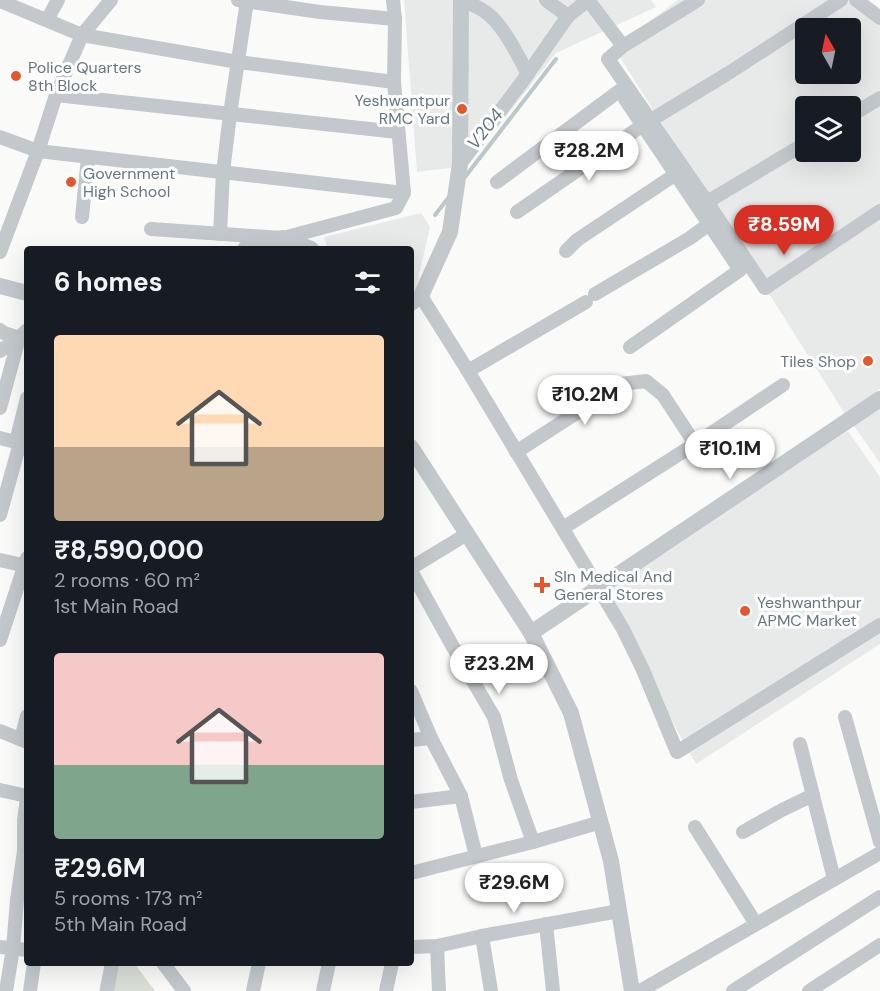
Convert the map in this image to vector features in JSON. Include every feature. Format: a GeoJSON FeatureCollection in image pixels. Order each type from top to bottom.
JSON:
{"type":"FeatureCollection","features":[{"type":"Feature","properties":{"kind":"street"},"geometry":{"type":"LineString","coordinates":[[47,20],[58,0]]}},
{"type":"Feature","properties":{"kind":"street"},"geometry":{"type":"LineString","coordinates":[[0,252],[38,151],[56,95],[82,35],[111,0]]}},
{"type":"Feature","properties":{"kind":"street"},"geometry":{"type":"LineString","coordinates":[[255,246],[396,208],[404,193],[394,82],[393,0]]}},
{"type":"Feature","properties":{"kind":"street"},"geometry":{"type":"LineString","coordinates":[[528,74],[511,43],[486,12],[462,0],[460,164],[450,232],[416,300],[468,371],[623,629],[644,670],[677,752],[880,625]]}},
{"type":"Feature","properties":{"kind":"street"},"geometry":{"type":"LineString","coordinates":[[546,0],[568,16]]}},
{"type":"Feature","properties":{"kind":"street"},"geometry":{"type":"LineString","coordinates":[[460,164],[494,121],[568,16],[588,0],[623,46]]}},
{"type":"Feature","properties":{"kind":"street"},"geometry":{"type":"LineString","coordinates":[[630,347],[740,270],[676,174],[608,59],[674,6],[698,0]]}},
{"type":"Feature","properties":{"kind":"street"},"geometry":{"type":"LineString","coordinates":[[517,212],[647,123],[842,0]]}},
{"type":"Feature","properties":{"kind":"street"},"geometry":{"type":"LineString","coordinates":[[856,0],[880,18]]}},
{"type":"Feature","properties":{"kind":"street"},"geometry":{"type":"LineString","coordinates":[[0,1],[82,35],[238,62],[394,82]]}},
{"type":"Feature","properties":{"kind":"street"},"geometry":{"type":"LineString","coordinates":[[220,234],[223,172],[238,62],[242,1],[321,6],[395,19]]}},
{"type":"Feature","properties":{"kind":"street"},"geometry":{"type":"LineString","coordinates":[[596,55],[620,91],[707,202],[765,288],[880,211]]}},
{"type":"Feature","properties":{"kind":"street"},"geometry":{"type":"LineString","coordinates":[[497,182],[620,91]]}},
{"type":"Feature","properties":{"kind":"street"},"geometry":{"type":"LineString","coordinates":[[56,95],[398,132]]}},
{"type":"Feature","properties":{"kind":"street"},"geometry":{"type":"LineString","coordinates":[[861,109],[880,98]]}},
{"type":"Feature","properties":{"kind":"street"},"geometry":{"type":"LineString","coordinates":[[0,137],[38,151],[404,193]]}},
{"type":"Feature","properties":{"kind":"street"},"geometry":{"type":"LineString","coordinates":[[707,202],[795,150]]}},
{"type":"Feature","properties":{"kind":"street"},"geometry":{"type":"LineString","coordinates":[[82,218],[88,157]]}},
{"type":"Feature","properties":{"kind":"street"},"geometry":{"type":"LineString","coordinates":[[566,250],[577,240],[676,174]]}},
{"type":"Feature","properties":{"kind":"street"},"geometry":{"type":"LineString","coordinates":[[468,371],[690,238],[709,224]]}},
{"type":"Feature","properties":{"kind":"street"},"geometry":{"type":"LineString","coordinates":[[151,229],[283,238],[303,246]]}},
{"type":"Feature","properties":{"kind":"street"},"geometry":{"type":"LineString","coordinates":[[0,286],[24,292]]}},
{"type":"Feature","properties":{"kind":"street"},"geometry":{"type":"LineString","coordinates":[[0,330],[4,333],[23,334]]}},
{"type":"Feature","properties":{"kind":"street"},"geometry":{"type":"LineString","coordinates":[[0,351],[23,334]]}},
{"type":"Feature","properties":{"kind":"street"},"geometry":{"type":"LineString","coordinates":[[0,408],[23,334]]}},
{"type":"Feature","properties":{"kind":"street"},"geometry":{"type":"LineString","coordinates":[[516,452],[621,384],[646,381],[663,395],[695,444]]}},
{"type":"Feature","properties":{"kind":"street"},"geometry":{"type":"LineString","coordinates":[[563,528],[783,385]]}},
{"type":"Feature","properties":{"kind":"street"},"geometry":{"type":"LineString","coordinates":[[531,633],[880,399]]}},
{"type":"Feature","properties":{"kind":"street"},"geometry":{"type":"LineString","coordinates":[[0,516],[21,443],[24,420]]}},
{"type":"Feature","properties":{"kind":"street"},"geometry":{"type":"LineString","coordinates":[[0,438],[21,443]]}},
{"type":"Feature","properties":{"kind":"street"},"geometry":{"type":"LineString","coordinates":[[414,452],[531,633],[571,713],[611,861],[632,991]]}},
{"type":"Feature","properties":{"kind":"street"},"geometry":{"type":"LineString","coordinates":[[414,567],[467,534]]}},
{"type":"Feature","properties":{"kind":"street"},"geometry":{"type":"LineString","coordinates":[[0,560],[24,563]]}},
{"type":"Feature","properties":{"kind":"street"},"geometry":{"type":"LineString","coordinates":[[0,640],[24,569]]}},
{"type":"Feature","properties":{"kind":"street"},"geometry":{"type":"LineString","coordinates":[[414,575],[494,717],[533,842]]}},
{"type":"Feature","properties":{"kind":"street"},"geometry":{"type":"LineString","coordinates":[[414,698],[431,738],[461,796],[476,856]]}},
{"type":"Feature","properties":{"kind":"street"},"geometry":{"type":"LineString","coordinates":[[845,717],[880,842]]}},
{"type":"Feature","properties":{"kind":"street"},"geometry":{"type":"LineString","coordinates":[[0,731],[24,740]]}},
{"type":"Feature","properties":{"kind":"street"},"geometry":{"type":"LineString","coordinates":[[414,740],[431,738]]}},
{"type":"Feature","properties":{"kind":"street"},"geometry":{"type":"LineString","coordinates":[[800,744],[834,879]]}},
{"type":"Feature","properties":{"kind":"street"},"geometry":{"type":"LineString","coordinates":[[0,790],[24,796]]}},
{"type":"Feature","properties":{"kind":"street"},"geometry":{"type":"LineString","coordinates":[[743,832],[813,795]]}},
{"type":"Feature","properties":{"kind":"street"},"geometry":{"type":"LineString","coordinates":[[414,802],[461,796]]}},
{"type":"Feature","properties":{"kind":"street"},"geometry":{"type":"LineString","coordinates":[[6,991],[24,851],[24,820]]}},
{"type":"Feature","properties":{"kind":"street"},"geometry":{"type":"LineString","coordinates":[[414,872],[601,822]]}},
{"type":"Feature","properties":{"kind":"street"},"geometry":{"type":"LineString","coordinates":[[695,827],[756,924]]}},
{"type":"Feature","properties":{"kind":"street"},"geometry":{"type":"LineString","coordinates":[[640,991],[880,853]]}},
{"type":"Feature","properties":{"kind":"street"},"geometry":{"type":"LineString","coordinates":[[733,991],[880,897]]}},
{"type":"Feature","properties":{"kind":"street"},"geometry":{"type":"LineString","coordinates":[[414,947],[437,946],[620,911]]}},
{"type":"Feature","properties":{"kind":"street"},"geometry":{"type":"LineString","coordinates":[[546,924],[553,991]]}},
{"type":"Feature","properties":{"kind":"street"},"geometry":{"type":"LineString","coordinates":[[482,936],[491,991]]}},
{"type":"Feature","properties":{"kind":"street"},"geometry":{"type":"LineString","coordinates":[[808,991],[880,945]]}},
{"type":"Feature","properties":{"kind":"street"},"geometry":{"type":"LineString","coordinates":[[437,946],[439,991]]}},
{"type":"Feature","properties":{"kind":"street"},"geometry":{"type":"LineString","coordinates":[[30,991],[34,966]]}},
{"type":"Feature","properties":{"kind":"street"},"geometry":{"type":"LineString","coordinates":[[106,991],[111,966]]}},
{"type":"Feature","properties":{"kind":"street"},"geometry":{"type":"LineString","coordinates":[[165,966],[184,991]]}},
{"type":"Feature","properties":{"kind":"street"},"geometry":{"type":"LineString","coordinates":[[253,991],[259,966]]}},
{"type":"Feature","properties":{"kind":"street"},"geometry":{"type":"LineString","coordinates":[[322,991],[328,966]]}},
{"type":"Feature","properties":{"kind":"street"},"geometry":{"type":"LineString","coordinates":[[386,991],[391,966]]}},
{"type":"Feature","properties":{"kind":"shaded area","name":"Yeshwantpur RMC Yard"},"geometry":{"type":"Polygon","coordinates":[[[404,0],[651,0],[656,7],[556,53],[467,166],[417,172],[404,0]]]}},
{"type":"Feature","properties":{"kind":"shaded area"},"geometry":{"type":"Polygon","coordinates":[[[678,0],[869,0],[880,9],[880,389],[845,414],[614,48],[678,0]]]}},
{"type":"Feature","properties":{"kind":"shaded area"},"geometry":{"type":"Polygon","coordinates":[[[421,213],[430,227],[414,293],[414,246],[327,246],[324,237],[421,213]]]}},
{"type":"Feature","properties":{"kind":"shaded area"},"geometry":{"type":"Polygon","coordinates":[[[880,404],[880,463],[852,423],[880,404]]]}},
{"type":"Feature","properties":{"kind":"shaded area","name":"Yeshwanthpur APMC Market"},"geometry":{"type":"Polygon","coordinates":[[[848,431],[880,477],[880,644],[696,764],[598,589],[848,431]]]}},
{"type":"Feature","properties":{"kind":"shaded area"},"geometry":{"type":"Polygon","coordinates":[[[104,966],[136,966],[155,991],[99,991],[104,966]]]}},
{"type":"Feature","properties":{"kind":"waterway","name":"V204"},"geometry":{"type":"LineString","coordinates":[[465,177],[556,59]]}},
{"type":"Feature","properties":{"kind":"waterway","name":"V204"},"geometry":{"type":"LineString","coordinates":[[435,215],[449,197]]}},
{"type":"Feature","properties":{"kind":"place","name":"Police Quarters 8th Block"},"geometry":{"type":"Point","coordinates":[16,76]}},
{"type":"Feature","properties":{"kind":"place","name":"Yeshwantpur RMC Yard"},"geometry":{"type":"Point","coordinates":[462,109]}},
{"type":"Feature","properties":{"kind":"place","name":"Government High School"},"geometry":{"type":"Point","coordinates":[71,182]}},
{"type":"Feature","properties":{"kind":"place","name":"Tiles Shop"},"geometry":{"type":"Point","coordinates":[868,361]}},
{"type":"Feature","properties":{"kind":"place","name":"Sln Medical And General Stores"},"geometry":{"type":"Point","coordinates":[542,585]}},
{"type":"Feature","properties":{"kind":"place","name":"Yeshwanthpur APMC Market"},"geometry":{"type":"Point","coordinates":[745,611]}}]}
